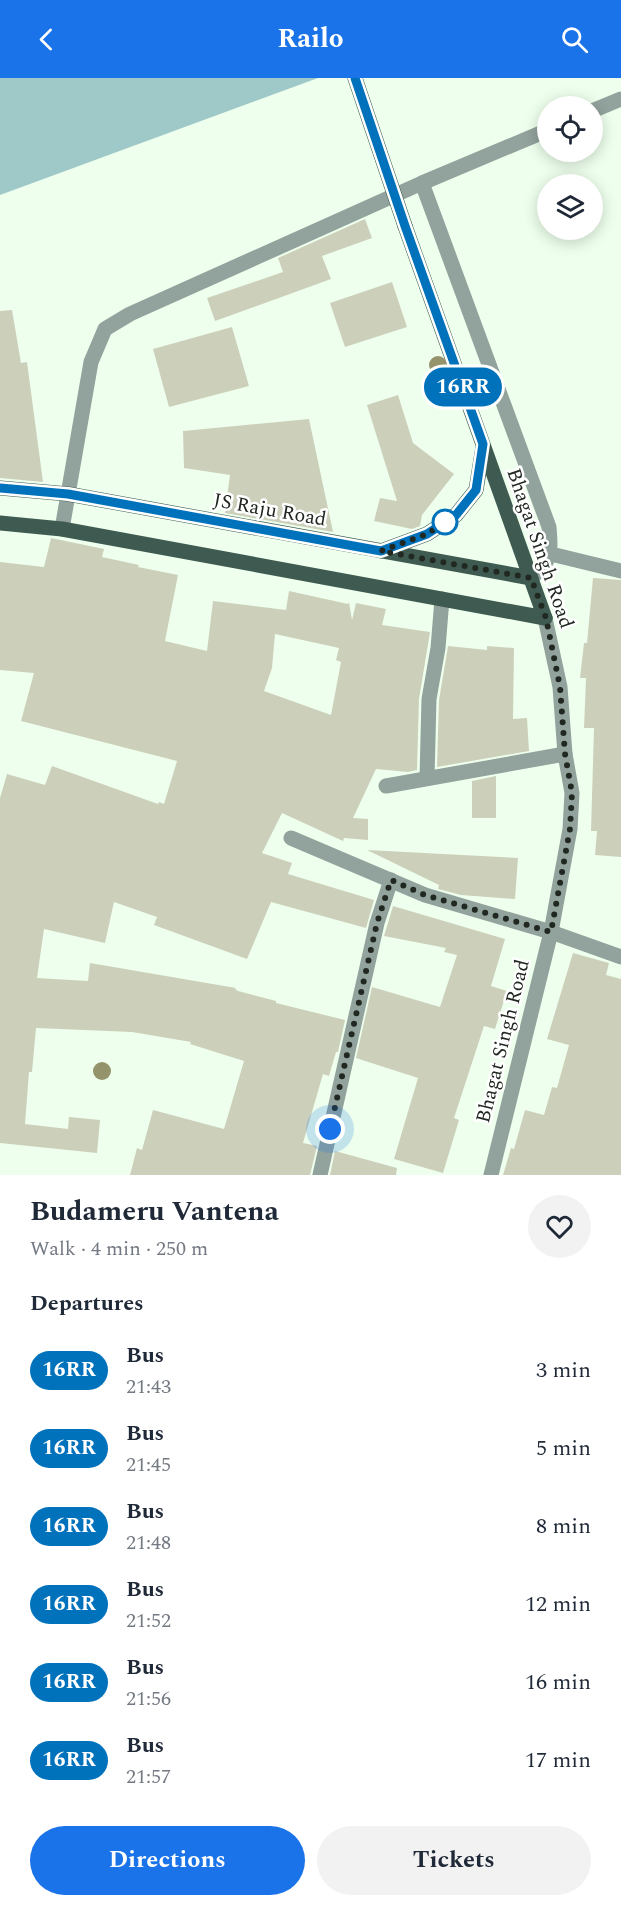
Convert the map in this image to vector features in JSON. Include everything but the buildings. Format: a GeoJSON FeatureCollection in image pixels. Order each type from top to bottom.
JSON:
{"type":"FeatureCollection","features":[{"type":"Feature","properties":{"kind":"main road","name":"Bhagat Singh Road"},"geometry":{"type":"LineString","coordinates":[[355,78],[405,226],[546,618]]}},
{"type":"Feature","properties":{"kind":"main road"},"geometry":{"type":"LineString","coordinates":[[381,551],[427,534],[456,515],[476,490],[483,444]]}},
{"type":"Feature","properties":{"kind":"main road","name":"JS Raju Road"},"geometry":{"type":"LineString","coordinates":[[0,488],[68,494],[531,578]]}},
{"type":"Feature","properties":{"kind":"main road"},"geometry":{"type":"LineString","coordinates":[[0,523],[62,529],[546,618]]}},
{"type":"Feature","properties":{"kind":"street"},"geometry":{"type":"LineString","coordinates":[[603,106],[621,99]]}},
{"type":"Feature","properties":{"kind":"street"},"geometry":{"type":"LineString","coordinates":[[62,529],[91,362],[105,329],[130,314],[422,183],[537,135]]}},
{"type":"Feature","properties":{"kind":"street"},"geometry":{"type":"LineString","coordinates":[[422,183],[549,527],[551,554],[542,569],[531,578]]}},
{"type":"Feature","properties":{"kind":"street"},"geometry":{"type":"LineString","coordinates":[[551,554],[621,571]]}},
{"type":"Feature","properties":{"kind":"street"},"geometry":{"type":"LineString","coordinates":[[427,778],[429,699],[438,648],[442,598]]}},
{"type":"Feature","properties":{"kind":"street","name":"Bhagat Singh Road"},"geometry":{"type":"LineString","coordinates":[[491,1175],[551,932],[570,829],[572,793],[565,754],[560,687],[546,618]]}},
{"type":"Feature","properties":{"kind":"street"},"geometry":{"type":"LineString","coordinates":[[386,786],[565,754]]}},
{"type":"Feature","properties":{"kind":"street"},"geometry":{"type":"LineString","coordinates":[[291,838],[425,895],[551,932],[621,957]]}},
{"type":"Feature","properties":{"kind":"street"},"geometry":{"type":"LineString","coordinates":[[320,1175],[377,923],[391,880]]}},
{"type":"Feature","properties":{"kind":"water"},"geometry":{"type":"Polygon","coordinates":[[[0,78],[318,78],[0,195],[0,78]]]}},
{"type":"Feature","properties":{"kind":"bus line","name":"16RR"},"geometry":{"type":"LineString","coordinates":[[0,488],[68,494],[381,551],[427,534],[456,515],[476,490],[483,444],[355,78]]}},
{"type":"Feature","properties":{"kind":"route"},"geometry":{"type":"LineString","coordinates":[[330,1129],[377,923],[391,880],[425,895],[551,932],[555,911],[570,829],[572,793],[565,754],[560,687],[546,618],[531,578],[381,551],[427,534],[445,522]]}}]}
